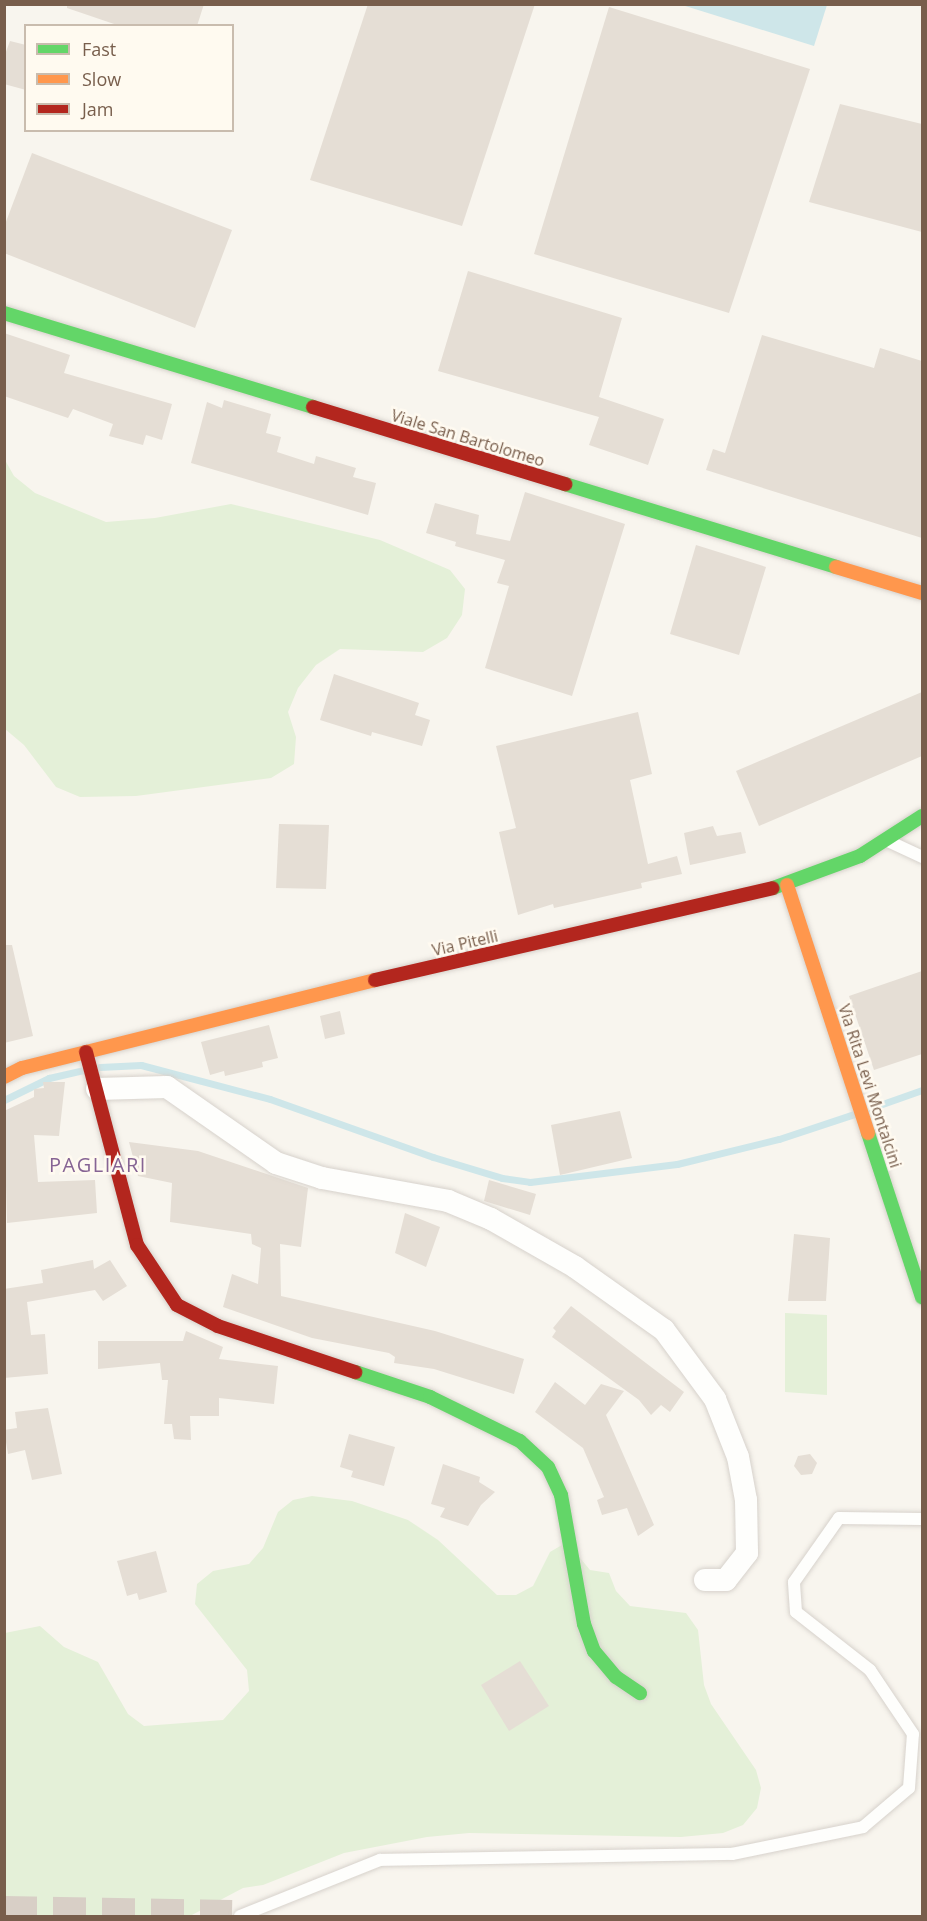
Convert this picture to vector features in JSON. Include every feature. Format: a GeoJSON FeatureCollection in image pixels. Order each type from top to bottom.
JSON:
{"type":"FeatureCollection","features":[{"type":"Feature","properties":{"kind":"street","name":"Viale San Bartolomeo"},"geometry":{"type":"LineString","coordinates":[[4,313],[922,593]]}},
{"type":"Feature","properties":{"kind":"street","name":"Via Pitelli"},"geometry":{"type":"LineString","coordinates":[[4,1077],[22,1068],[290,1000],[787,885],[860,856],[922,816]]}},
{"type":"Feature","properties":{"kind":"street","name":"Via Rita Levi Montalcini"},"geometry":{"type":"LineString","coordinates":[[787,885],[922,1297]]}},
{"type":"Feature","properties":{"kind":"street"},"geometry":{"type":"LineString","coordinates":[[87,1053],[137,1245],[149,1268],[177,1305],[218,1326],[430,1396],[520,1441],[548,1467],[561,1495],[562,1520],[584,1624],[594,1651],[616,1677],[640,1694]]}},
{"type":"Feature","properties":{"kind":"street"},"geometry":{"type":"LineString","coordinates":[[96,1086],[167,1087],[276,1163],[322,1178],[447,1201],[491,1219],[576,1268],[664,1330],[715,1400],[738,1457],[746,1500],[747,1553],[726,1580],[705,1580]]}},
{"type":"Feature","properties":{"kind":"lane"},"geometry":{"type":"LineString","coordinates":[[885,839],[922,857]]}},
{"type":"Feature","properties":{"kind":"lane"},"geometry":{"type":"LineString","coordinates":[[240,1917],[380,1860],[732,1854],[863,1827],[909,1788],[913,1734],[870,1670],[796,1612],[794,1582],[839,1518],[922,1519]]}},
{"type":"Feature","properties":{"kind":"green space"},"geometry":{"type":"Polygon","coordinates":[[[5,460],[14,476],[35,493],[106,522],[155,518],[231,504],[380,540],[450,570],[465,589],[462,615],[447,638],[423,652],[340,649],[316,665],[298,688],[288,712],[296,737],[294,764],[271,778],[136,796],[80,797],[56,787],[24,745],[5,729],[5,460]]]}},
{"type":"Feature","properties":{"kind":"green space"},"geometry":{"type":"Polygon","coordinates":[[[785,1313],[827,1315],[827,1395],[785,1392],[785,1313]]]}},
{"type":"Feature","properties":{"kind":"green space"},"geometry":{"type":"Polygon","coordinates":[[[312,1496],[352,1501],[408,1520],[438,1540],[497,1595],[516,1595],[533,1586],[550,1552],[567,1542],[590,1570],[609,1573],[616,1591],[630,1606],[686,1613],[698,1630],[704,1685],[711,1704],[756,1770],[761,1788],[757,1808],[743,1825],[723,1833],[681,1837],[469,1833],[427,1837],[344,1853],[263,1885],[243,1888],[190,1916],[5,1916],[5,1633],[40,1626],[64,1647],[98,1662],[128,1714],[144,1726],[223,1720],[249,1691],[247,1670],[195,1604],[197,1584],[213,1571],[249,1564],[263,1548],[278,1512],[293,1500],[312,1496]]]}},
{"type":"Feature","properties":{"kind":"water"},"geometry":{"type":"Polygon","coordinates":[[[682,5],[827,5],[814,46],[682,5]]]}},
{"type":"Feature","properties":{"kind":"building"},"geometry":{"type":"Polygon","coordinates":[[[67,4],[204,4],[198,24],[114,24],[67,8],[67,4]]]}},
{"type":"Feature","properties":{"kind":"building"},"geometry":{"type":"Polygon","coordinates":[[[368,4],[535,4],[462,226],[310,180],[368,4]]]}},
{"type":"Feature","properties":{"kind":"building"},"geometry":{"type":"Polygon","coordinates":[[[609,7],[810,69],[729,313],[534,254],[609,7]]]}},
{"type":"Feature","properties":{"kind":"building"},"geometry":{"type":"Polygon","coordinates":[[[10,41],[24,44],[24,89],[4,84],[4,57],[10,41]]]}},
{"type":"Feature","properties":{"kind":"building"},"geometry":{"type":"Polygon","coordinates":[[[840,104],[922,124],[922,232],[809,202],[840,104]]]}},
{"type":"Feature","properties":{"kind":"building"},"geometry":{"type":"Polygon","coordinates":[[[32,153],[232,230],[195,328],[4,253],[4,227],[32,153]]]}},
{"type":"Feature","properties":{"kind":"building"},"geometry":{"type":"Polygon","coordinates":[[[468,271],[622,318],[599,397],[664,419],[648,465],[589,445],[599,417],[438,371],[468,271]]]}},
{"type":"Feature","properties":{"kind":"building"},"geometry":{"type":"Polygon","coordinates":[[[4,333],[70,355],[64,373],[172,404],[162,440],[146,435],[143,445],[109,436],[113,424],[73,409],[68,418],[4,396],[4,333]]]}},
{"type":"Feature","properties":{"kind":"building"},"geometry":{"type":"Polygon","coordinates":[[[762,335],[874,368],[880,348],[922,361],[922,538],[706,470],[713,449],[725,453],[762,335]]]}},
{"type":"Feature","properties":{"kind":"building"},"geometry":{"type":"Polygon","coordinates":[[[224,400],[271,414],[266,433],[281,437],[277,452],[314,464],[316,456],[356,468],[353,477],[376,483],[368,515],[191,463],[207,402],[222,408],[224,400]]]}},
{"type":"Feature","properties":{"kind":"building"},"geometry":{"type":"Polygon","coordinates":[[[525,492],[625,524],[572,696],[485,668],[509,586],[497,583],[505,560],[455,546],[456,542],[426,533],[435,503],[479,515],[476,534],[510,541],[525,492]]]}},
{"type":"Feature","properties":{"kind":"building"},"geometry":{"type":"Polygon","coordinates":[[[696,545],[766,567],[739,655],[670,634],[696,545]]]}},
{"type":"Feature","properties":{"kind":"building"},"geometry":{"type":"Polygon","coordinates":[[[334,674],[419,703],[415,715],[430,720],[422,746],[372,732],[371,736],[320,720],[334,674]]]}},
{"type":"Feature","properties":{"kind":"building"},"geometry":{"type":"Polygon","coordinates":[[[922,692],[922,756],[759,826],[736,771],[922,692]]]}},
{"type":"Feature","properties":{"kind":"building"},"geometry":{"type":"Polygon","coordinates":[[[638,712],[652,774],[630,780],[648,864],[677,856],[682,874],[641,883],[642,888],[554,908],[553,904],[518,915],[499,832],[516,828],[496,746],[638,712]]]}},
{"type":"Feature","properties":{"kind":"building"},"geometry":{"type":"Polygon","coordinates":[[[279,824],[329,825],[326,889],[276,888],[279,824]]]}},
{"type":"Feature","properties":{"kind":"building"},"geometry":{"type":"Polygon","coordinates":[[[713,826],[717,836],[741,832],[746,853],[690,865],[684,833],[713,826]]]}},
{"type":"Feature","properties":{"kind":"building"},"geometry":{"type":"Polygon","coordinates":[[[4,945],[12,945],[33,1036],[4,1043],[4,945]]]}},
{"type":"Feature","properties":{"kind":"building"},"geometry":{"type":"Polygon","coordinates":[[[922,971],[922,1054],[874,1070],[849,996],[922,971]]]}},
{"type":"Feature","properties":{"kind":"building"},"geometry":{"type":"Polygon","coordinates":[[[340,1011],[345,1034],[325,1039],[320,1016],[340,1011]]]}},
{"type":"Feature","properties":{"kind":"building"},"geometry":{"type":"Polygon","coordinates":[[[269,1025],[278,1058],[262,1062],[263,1067],[225,1076],[224,1071],[210,1075],[201,1042],[269,1025]]]}},
{"type":"Feature","properties":{"kind":"building"},"geometry":{"type":"Polygon","coordinates":[[[43,1082],[65,1082],[59,1136],[34,1135],[38,1182],[95,1180],[97,1213],[7,1223],[4,1111],[34,1097],[34,1089],[44,1088],[43,1082]]]}},
{"type":"Feature","properties":{"kind":"building"},"geometry":{"type":"Polygon","coordinates":[[[620,1111],[632,1158],[560,1175],[551,1125],[620,1111]]]}},
{"type":"Feature","properties":{"kind":"building"},"geometry":{"type":"Polygon","coordinates":[[[129,1142],[198,1151],[308,1188],[301,1247],[280,1244],[281,1296],[435,1331],[524,1359],[514,1394],[434,1369],[394,1363],[395,1357],[389,1353],[312,1338],[223,1307],[232,1274],[258,1284],[261,1248],[252,1244],[251,1234],[170,1222],[172,1183],[138,1176],[129,1142]]]}},
{"type":"Feature","properties":{"kind":"building"},"geometry":{"type":"Polygon","coordinates":[[[489,1180],[536,1194],[530,1215],[484,1201],[489,1180]]]}},
{"type":"Feature","properties":{"kind":"building"},"geometry":{"type":"Polygon","coordinates":[[[405,1213],[440,1227],[426,1267],[395,1253],[405,1213]]]}},
{"type":"Feature","properties":{"kind":"building"},"geometry":{"type":"Polygon","coordinates":[[[794,1234],[830,1238],[826,1301],[788,1301],[794,1234]]]}},
{"type":"Feature","properties":{"kind":"building"},"geometry":{"type":"Polygon","coordinates":[[[93,1260],[94,1269],[110,1260],[127,1286],[103,1301],[95,1290],[27,1302],[31,1335],[45,1334],[48,1374],[4,1378],[4,1289],[43,1283],[41,1270],[93,1260]]]}},
{"type":"Feature","properties":{"kind":"building"},"geometry":{"type":"Polygon","coordinates":[[[571,1306],[684,1392],[670,1412],[661,1405],[651,1415],[639,1400],[552,1337],[556,1331],[553,1328],[571,1306]]]}},
{"type":"Feature","properties":{"kind":"building"},"geometry":{"type":"Polygon","coordinates":[[[186,1331],[223,1347],[219,1359],[278,1366],[274,1404],[219,1398],[219,1416],[190,1416],[191,1440],[174,1439],[172,1424],[164,1424],[168,1380],[162,1380],[160,1363],[98,1369],[98,1341],[183,1341],[186,1331]]]}},
{"type":"Feature","properties":{"kind":"building"},"geometry":{"type":"Polygon","coordinates":[[[555,1382],[585,1405],[601,1384],[624,1391],[606,1415],[654,1525],[638,1536],[627,1508],[602,1515],[597,1500],[604,1497],[583,1448],[535,1412],[555,1382]]]}},
{"type":"Feature","properties":{"kind":"building"},"geometry":{"type":"Polygon","coordinates":[[[48,1408],[62,1474],[32,1480],[25,1450],[8,1454],[4,1430],[17,1428],[15,1412],[48,1408]]]}},
{"type":"Feature","properties":{"kind":"building"},"geometry":{"type":"Polygon","coordinates":[[[349,1434],[395,1447],[384,1486],[351,1477],[353,1471],[340,1467],[349,1434]]]}},
{"type":"Feature","properties":{"kind":"building"},"geometry":{"type":"Polygon","coordinates":[[[810,1454],[817,1463],[812,1474],[801,1475],[794,1466],[798,1456],[810,1454]]]}},
{"type":"Feature","properties":{"kind":"building"},"geometry":{"type":"Polygon","coordinates":[[[443,1464],[480,1477],[479,1482],[495,1492],[481,1505],[468,1526],[440,1517],[445,1508],[431,1504],[443,1464]]]}},
{"type":"Feature","properties":{"kind":"building"},"geometry":{"type":"Polygon","coordinates":[[[156,1551],[167,1592],[139,1600],[137,1593],[127,1596],[117,1561],[156,1551]]]}},
{"type":"Feature","properties":{"kind":"building"},"geometry":{"type":"Polygon","coordinates":[[[520,1661],[549,1706],[509,1731],[481,1685],[520,1661]]]}},
{"type":"Feature","properties":{"kind":"waterway"},"geometry":{"type":"LineString","coordinates":[[100,1067],[141,1065],[270,1099],[433,1157],[502,1178],[530,1182],[677,1164],[779,1139],[854,1114]]}},
{"type":"Feature","properties":{"kind":"waterway"},"geometry":{"type":"LineString","coordinates":[[4,1100],[49,1078],[83,1070]]}},
{"type":"Feature","properties":{"kind":"waterway"},"geometry":{"type":"LineString","coordinates":[[871,1108],[922,1090]]}},
{"type":"Feature","properties":{"kind":"tunnel"},"geometry":{"type":"LineString","coordinates":[[4,1912],[232,1916]]}},
{"type":"Feature","properties":{"kind":"traffic: fast"},"geometry":{"type":"LineString","coordinates":[[4,313],[313,407]]}},
{"type":"Feature","properties":{"kind":"traffic: fast"},"geometry":{"type":"LineString","coordinates":[[565,484],[836,567]]}},
{"type":"Feature","properties":{"kind":"traffic: fast"},"geometry":{"type":"LineString","coordinates":[[773,888],[860,856],[922,816]]}},
{"type":"Feature","properties":{"kind":"traffic: fast"},"geometry":{"type":"LineString","coordinates":[[868,1133],[922,1297]]}},
{"type":"Feature","properties":{"kind":"traffic: fast"},"geometry":{"type":"LineString","coordinates":[[355,1372],[430,1397],[520,1441],[548,1467],[561,1495],[584,1624],[594,1651],[616,1677],[640,1693]]}},
{"type":"Feature","properties":{"kind":"traffic: slow"},"geometry":{"type":"LineString","coordinates":[[836,567],[922,593]]}},
{"type":"Feature","properties":{"kind":"traffic: slow"},"geometry":{"type":"LineString","coordinates":[[787,885],[868,1133]]}},
{"type":"Feature","properties":{"kind":"traffic: slow"},"geometry":{"type":"LineString","coordinates":[[4,1077],[22,1068],[375,980]]}},
{"type":"Feature","properties":{"kind":"traffic: jam"},"geometry":{"type":"LineString","coordinates":[[313,407],[565,484]]}},
{"type":"Feature","properties":{"kind":"traffic: jam"},"geometry":{"type":"LineString","coordinates":[[375,980],[773,888]]}},
{"type":"Feature","properties":{"kind":"traffic: jam"},"geometry":{"type":"LineString","coordinates":[[86,1052],[137,1245],[177,1305],[218,1326],[355,1372]]}},
{"type":"Feature","properties":{"kind":"district","name":"PAGLIARI"},"geometry":{"type":"Point","coordinates":[98,1164]}}]}
